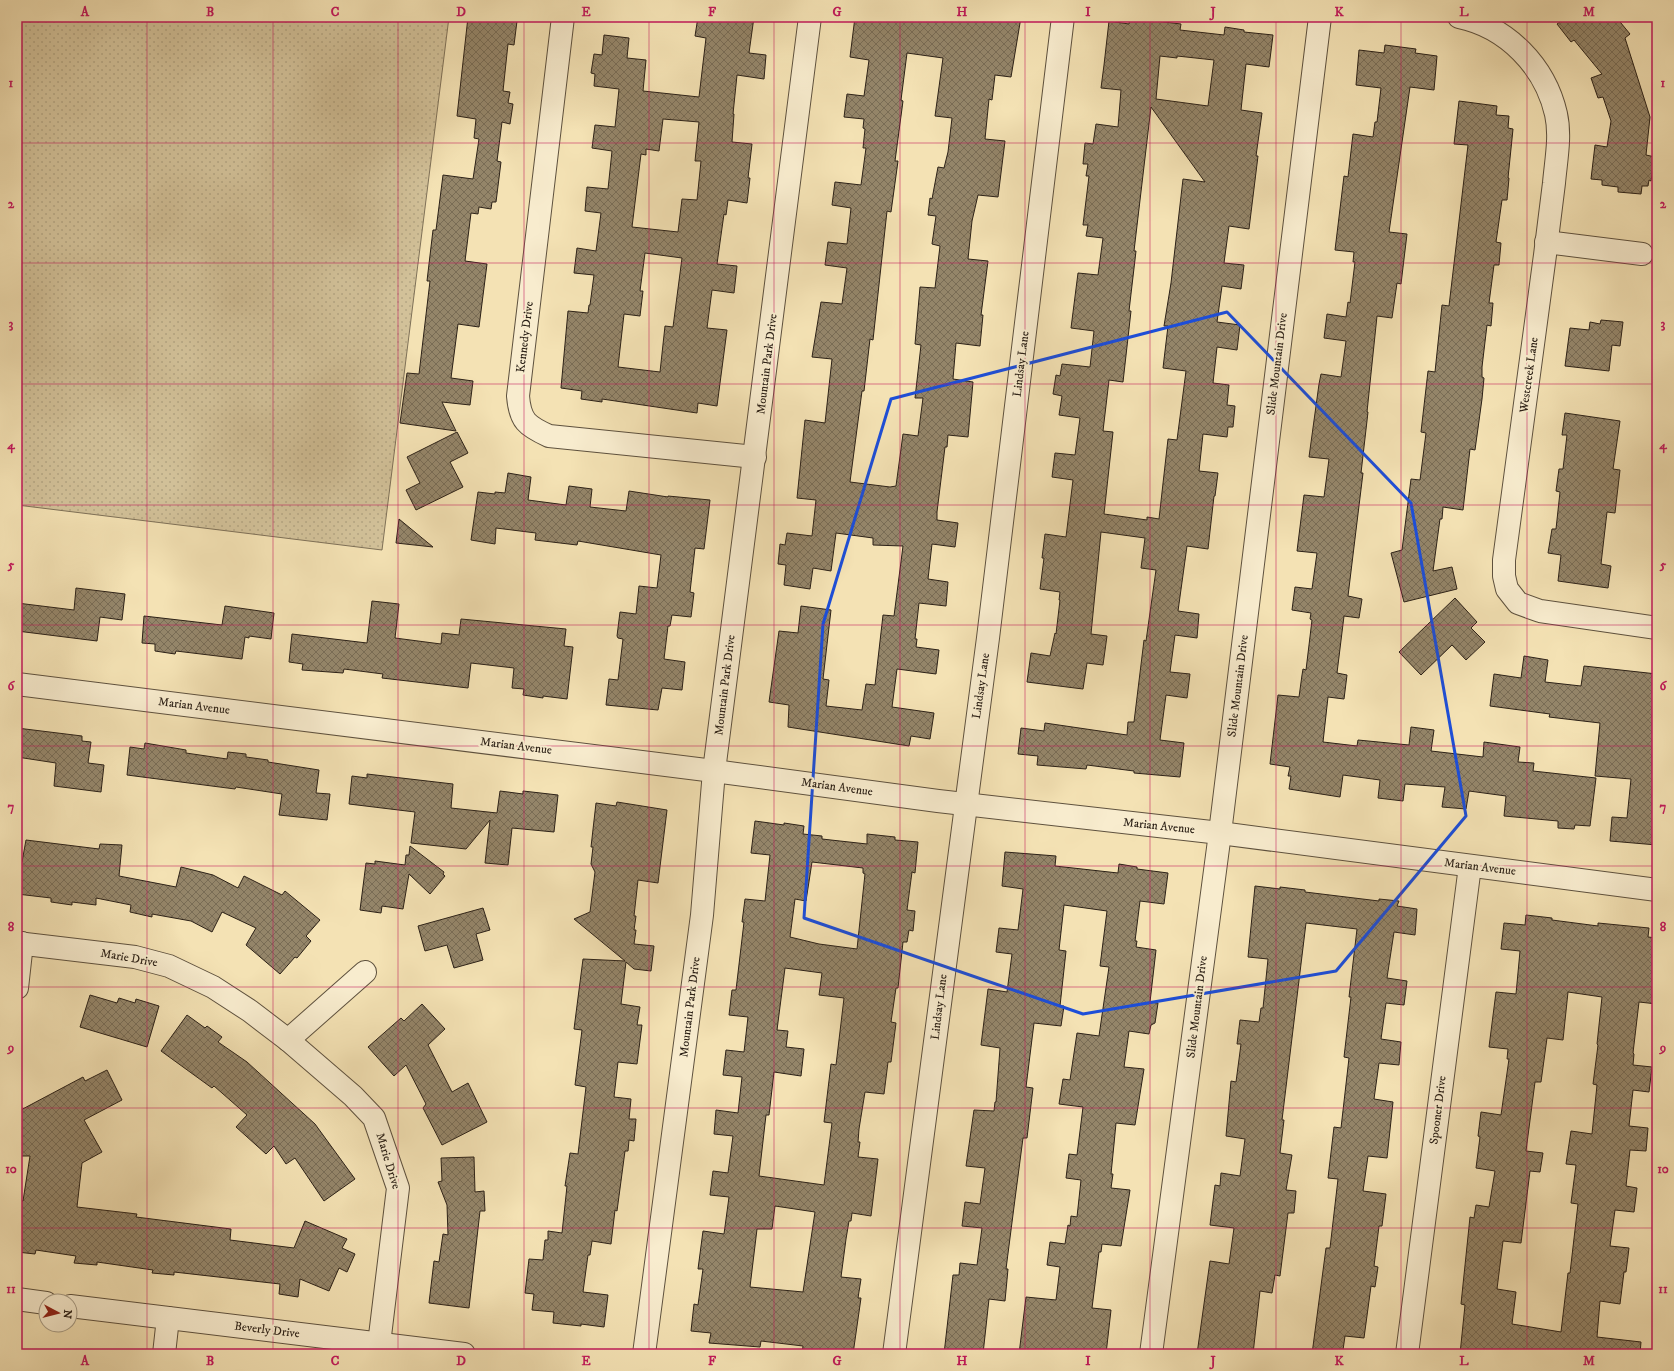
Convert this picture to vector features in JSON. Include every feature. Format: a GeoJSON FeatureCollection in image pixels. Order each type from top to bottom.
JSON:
{"type":"FeatureCollection","features":[{"type":"Feature","properties":{"kind":"street","name":"Kennedy Drive"},"geometry":{"type":"LineString","coordinates":[[563,17],[518,396],[519,412],[531,428],[549,436],[755,458]]}},
{"type":"Feature","properties":{"kind":"street","name":"Mountain Park Drive"},"geometry":{"type":"LineString","coordinates":[[644,1354],[702,916],[714,771],[810,17]]}},
{"type":"Feature","properties":{"kind":"street","name":"Lindsay Lane"},"geometry":{"type":"LineString","coordinates":[[894,1354],[988,630],[1063,17]]}},
{"type":"Feature","properties":{"kind":"street","name":"Slide Mountain Drive"},"geometry":{"type":"LineString","coordinates":[[1152,1354],[1220,833],[1320,17]]}},
{"type":"Feature","properties":{"kind":"street","name":"Westcreek Lane"},"geometry":{"type":"LineString","coordinates":[[1459,17],[1491,28],[1512,42],[1535,65],[1547,86],[1556,114],[1558,130],[1557,153],[1546,242],[1504,560],[1504,576],[1508,589],[1518,602],[1540,611],[1657,628]]}},
{"type":"Feature","properties":{"kind":"street"},"geometry":{"type":"LineString","coordinates":[[1546,242],[1642,254]]}},
{"type":"Feature","properties":{"kind":"street","name":"Marian Avenue"},"geometry":{"type":"LineString","coordinates":[[17,684],[714,771],[965,804],[1220,833],[1657,890]]}},
{"type":"Feature","properties":{"kind":"street","name":"Spooner Drive"},"geometry":{"type":"LineString","coordinates":[[1407,1354],[1470,866]]}},
{"type":"Feature","properties":{"kind":"street","name":"Marie Drive"},"geometry":{"type":"LineString","coordinates":[[17,988],[19,943],[135,957],[169,966],[213,987],[250,1011],[288,1040],[353,1096],[374,1118],[398,1188],[378,1344]]}},
{"type":"Feature","properties":{"kind":"street"},"geometry":{"type":"LineString","coordinates":[[288,1040],[365,972]]}},
{"type":"Feature","properties":{"kind":"street"},"geometry":{"type":"LineString","coordinates":[[17,1299],[38,1302]]}},
{"type":"Feature","properties":{"kind":"street","name":"Beverly Drive"},"geometry":{"type":"LineString","coordinates":[[78,1307],[464,1354]]}},
{"type":"Feature","properties":{"kind":"street"},"geometry":{"type":"LineString","coordinates":[[164,1354],[168,1318]]}},
{"type":"Feature","properties":{"kind":"highlighted area"},"geometry":{"type":"Polygon","coordinates":[[[1227,312],[1411,503],[1466,816],[1336,971],[1083,1014],[804,918],[823,624],[891,399],[1227,312]]]}},
{"type":"Feature","properties":{"kind":"shaded area"},"geometry":{"type":"Polygon","coordinates":[[[17,17],[449,17],[382,550],[17,505],[17,17]]]}},
{"type":"Feature","properties":{"kind":"building"},"geometry":{"type":"Polygon","coordinates":[[[468,17],[483,17],[517,21],[514,45],[508,44],[503,91],[510,92],[508,103],[513,104],[510,124],[502,122],[497,161],[501,162],[496,202],[492,202],[491,209],[479,207],[478,214],[471,213],[465,261],[487,264],[479,327],[458,324],[451,378],[473,381],[470,405],[442,402],[456,431],[400,423],[407,373],[419,374],[430,281],[427,281],[433,230],[436,230],[443,175],[473,179],[479,139],[474,138],[476,119],[457,116],[468,17]]]}},
{"type":"Feature","properties":{"kind":"building"},"geometry":{"type":"Polygon","coordinates":[[[698,17],[754,17],[749,53],[766,55],[764,79],[737,75],[732,142],[752,144],[748,178],[750,178],[747,203],[728,200],[722,228],[717,264],[737,266],[734,293],[712,290],[707,328],[727,330],[717,406],[698,403],[697,413],[602,399],[602,402],[581,399],[582,391],[561,388],[568,311],[588,313],[590,305],[594,275],[574,273],[577,248],[596,251],[601,213],[585,211],[587,187],[608,189],[612,151],[592,148],[595,125],[615,127],[619,89],[594,86],[595,74],[591,73],[594,54],[602,55],[604,35],[629,38],[627,58],[646,60],[643,91],[699,97],[706,38],[695,36],[698,17]],[[663,119],[659,151],[646,149],[646,155],[641,154],[632,227],[678,232],[682,199],[697,200],[701,161],[695,161],[699,122],[663,119]],[[645,253],[640,291],[643,291],[640,316],[624,314],[618,367],[660,372],[665,326],[673,327],[682,258],[645,253]]]}},
{"type":"Feature","properties":{"kind":"building"},"geometry":{"type":"Polygon","coordinates":[[[855,17],[1021,17],[1011,77],[995,75],[992,100],[989,99],[985,139],[1005,141],[998,197],[978,195],[972,221],[968,259],[988,261],[981,315],[983,315],[980,346],[956,343],[953,379],[973,382],[968,437],[948,435],[947,447],[945,447],[937,520],[958,523],[955,547],[932,544],[928,579],[948,582],[946,606],[919,603],[915,639],[917,639],[916,647],[939,650],[936,674],[897,669],[892,707],[934,713],[930,739],[911,736],[909,746],[788,727],[789,705],[769,702],[779,631],[798,633],[801,606],[831,610],[823,679],[829,680],[826,706],[862,710],[866,684],[875,685],[883,615],[894,616],[903,546],[873,545],[873,538],[836,533],[831,571],[813,568],[810,589],[784,585],[786,565],[778,564],[780,544],[785,545],[787,533],[812,536],[816,500],[797,498],[805,420],[825,423],[832,359],[812,357],[821,302],[842,304],[847,268],[825,265],[828,242],[847,244],[851,208],[832,205],[835,182],[861,185],[866,148],[863,148],[865,129],[863,128],[864,119],[844,117],[847,94],[864,96],[869,60],[850,57],[855,17]],[[907,53],[901,100],[903,101],[895,161],[898,161],[891,212],[887,211],[873,340],[870,339],[864,391],[862,391],[850,482],[890,487],[896,486],[903,434],[918,436],[923,398],[915,398],[921,345],[915,344],[920,287],[935,288],[940,246],[932,244],[936,216],[928,215],[930,198],[932,199],[938,167],[944,168],[948,152],[952,118],[935,116],[943,58],[907,53]]]}},
{"type":"Feature","properties":{"kind":"building"},"geometry":{"type":"Polygon","coordinates":[[[1130,17],[1156,19],[1156,21],[1181,24],[1180,30],[1224,35],[1225,27],[1244,30],[1244,32],[1273,35],[1269,67],[1246,64],[1241,110],[1262,113],[1256,156],[1258,156],[1249,229],[1229,226],[1224,263],[1244,265],[1241,289],[1222,286],[1217,322],[1240,325],[1237,350],[1217,347],[1213,383],[1229,385],[1227,405],[1235,406],[1233,427],[1228,427],[1227,437],[1203,434],[1199,471],[1218,473],[1208,549],[1187,546],[1178,611],[1199,614],[1197,638],[1175,635],[1170,672],[1190,674],[1187,698],[1166,695],[1160,740],[1184,743],[1180,777],[1134,773],[1134,771],[1087,765],[1086,769],[1037,765],[1038,756],[1018,754],[1021,728],[1044,731],[1045,723],[1127,735],[1128,722],[1134,722],[1144,640],[1146,641],[1156,570],[1141,568],[1145,538],[1101,532],[1091,634],[1107,636],[1103,665],[1087,663],[1083,689],[1027,682],[1031,653],[1050,656],[1055,633],[1056,634],[1060,592],[1040,589],[1044,558],[1042,558],[1045,534],[1066,537],[1073,480],[1052,477],[1055,453],[1075,455],[1080,418],[1059,415],[1062,396],[1053,394],[1056,375],[1060,376],[1062,364],[1090,367],[1094,331],[1071,328],[1078,273],[1098,275],[1103,238],[1086,236],[1088,225],[1083,225],[1089,176],[1086,176],[1088,164],[1083,164],[1085,143],[1093,144],[1096,124],[1118,127],[1121,90],[1101,88],[1109,21],[1129,24],[1130,17]],[[1160,56],[1156,99],[1208,106],[1214,60],[1177,56],[1177,58],[1160,56]],[[1151,107],[1134,251],[1136,251],[1129,311],[1131,311],[1123,382],[1109,380],[1103,431],[1113,432],[1104,514],[1147,520],[1147,517],[1159,519],[1168,439],[1177,440],[1186,371],[1163,368],[1168,326],[1164,326],[1171,283],[1183,179],[1205,182],[1151,107]]]}},
{"type":"Feature","properties":{"kind":"building"},"geometry":{"type":"Polygon","coordinates":[[[1567,17],[1616,17],[1630,34],[1625,38],[1650,117],[1646,155],[1655,157],[1651,181],[1649,180],[1648,186],[1642,186],[1641,194],[1618,192],[1618,187],[1602,185],[1602,180],[1591,179],[1595,145],[1607,147],[1611,121],[1603,97],[1598,98],[1591,78],[1602,74],[1574,40],[1571,42],[1557,24],[1567,17]]]}},
{"type":"Feature","properties":{"kind":"building"},"geometry":{"type":"Polygon","coordinates":[[[1385,45],[1416,49],[1415,53],[1437,56],[1434,90],[1410,87],[1389,232],[1407,234],[1401,284],[1397,283],[1392,318],[1377,316],[1361,473],[1363,473],[1348,596],[1362,599],[1359,618],[1344,616],[1337,673],[1347,675],[1344,699],[1328,697],[1323,742],[1357,746],[1358,740],[1409,745],[1411,727],[1434,730],[1431,751],[1483,757],[1484,742],[1520,747],[1518,762],[1534,763],[1533,771],[1596,778],[1590,826],[1575,825],[1574,829],[1558,828],[1558,821],[1504,816],[1506,796],[1469,791],[1466,809],[1442,807],[1445,787],[1405,784],[1403,801],[1378,798],[1380,780],[1343,775],[1340,797],[1289,789],[1291,776],[1288,776],[1290,767],[1270,764],[1278,695],[1299,697],[1303,669],[1306,670],[1312,620],[1310,619],[1311,613],[1292,610],[1295,587],[1312,589],[1317,553],[1297,551],[1304,495],[1324,497],[1329,459],[1309,457],[1321,374],[1341,377],[1346,341],[1324,338],[1327,314],[1346,317],[1348,302],[1350,303],[1355,262],[1353,262],[1354,252],[1335,250],[1344,176],[1348,177],[1353,134],[1373,137],[1375,122],[1377,122],[1381,88],[1356,85],[1359,50],[1384,53],[1385,45]]]}},
{"type":"Feature","properties":{"kind":"building"},"geometry":{"type":"Polygon","coordinates":[[[1459,101],[1497,106],[1496,115],[1509,116],[1508,128],[1513,129],[1507,200],[1502,200],[1496,242],[1501,243],[1499,265],[1494,265],[1489,303],[1493,303],[1491,326],[1487,325],[1482,367],[1482,377],[1484,378],[1482,399],[1475,450],[1470,449],[1463,510],[1443,507],[1433,571],[1452,567],[1457,589],[1404,602],[1391,553],[1402,550],[1411,479],[1420,480],[1426,433],[1421,432],[1428,371],[1435,372],[1442,305],[1449,306],[1468,145],[1454,144],[1459,101]]]}},
{"type":"Feature","properties":{"kind":"building"},"geometry":{"type":"Polygon","coordinates":[[[1601,320],[1623,322],[1620,346],[1612,345],[1609,371],[1565,366],[1570,328],[1589,330],[1590,322],[1600,324],[1601,320]]]}},
{"type":"Feature","properties":{"kind":"building"},"geometry":{"type":"Polygon","coordinates":[[[1565,413],[1620,421],[1613,469],[1620,470],[1615,513],[1607,512],[1601,564],[1611,566],[1608,588],[1558,581],[1561,555],[1548,553],[1552,529],[1556,529],[1560,492],[1556,491],[1559,469],[1563,469],[1567,435],[1562,435],[1565,413]]]}},
{"type":"Feature","properties":{"kind":"building"},"geometry":{"type":"Polygon","coordinates":[[[457,432],[468,453],[450,462],[463,487],[416,510],[406,490],[420,483],[407,457],[457,432]]]}},
{"type":"Feature","properties":{"kind":"building"},"geometry":{"type":"Polygon","coordinates":[[[508,473],[531,477],[528,500],[566,505],[569,486],[592,489],[590,507],[626,511],[629,491],[668,497],[710,500],[704,549],[695,548],[690,592],[694,593],[691,617],[672,615],[670,626],[668,626],[664,659],[685,662],[682,690],[662,688],[658,710],[606,705],[609,679],[618,680],[623,639],[618,638],[617,636],[620,612],[636,614],[639,586],[657,588],[661,555],[578,541],[577,545],[535,540],[536,533],[496,528],[495,544],[471,540],[478,492],[495,494],[495,492],[505,493],[508,473]]]}},
{"type":"Feature","properties":{"kind":"building"},"geometry":{"type":"Polygon","coordinates":[[[399,519],[433,547],[396,543],[399,519]]]}},
{"type":"Feature","properties":{"kind":"building"},"geometry":{"type":"Polygon","coordinates":[[[76,588],[125,594],[122,620],[100,617],[97,641],[17,631],[17,603],[74,610],[76,588]]]}},
{"type":"Feature","properties":{"kind":"building"},"geometry":{"type":"Polygon","coordinates":[[[1455,598],[1477,622],[1471,628],[1485,642],[1466,660],[1452,645],[1421,675],[1399,652],[1455,598]]]}},
{"type":"Feature","properties":{"kind":"building"},"geometry":{"type":"Polygon","coordinates":[[[372,601],[399,604],[395,638],[441,644],[442,633],[459,635],[461,619],[566,629],[564,646],[573,647],[567,699],[523,695],[524,689],[512,688],[514,668],[471,663],[468,688],[382,678],[383,674],[344,669],[343,673],[302,670],[303,664],[289,662],[292,634],[367,643],[372,601]]]}},
{"type":"Feature","properties":{"kind":"building"},"geometry":{"type":"Polygon","coordinates":[[[225,606],[274,613],[271,639],[249,636],[249,638],[245,637],[242,659],[176,651],[175,654],[155,651],[155,644],[142,643],[144,616],[222,625],[225,606]]]}},
{"type":"Feature","properties":{"kind":"building"},"geometry":{"type":"Polygon","coordinates":[[[1524,656],[1548,660],[1545,682],[1581,686],[1584,666],[1657,674],[1657,845],[1610,841],[1612,817],[1627,818],[1631,779],[1595,776],[1600,723],[1549,717],[1550,714],[1490,706],[1494,674],[1521,678],[1524,656]]]}},
{"type":"Feature","properties":{"kind":"building"},"geometry":{"type":"Polygon","coordinates":[[[17,728],[82,736],[82,741],[91,742],[88,763],[104,765],[101,792],[54,786],[56,763],[17,757],[17,728]]]}},
{"type":"Feature","properties":{"kind":"building"},"geometry":{"type":"Polygon","coordinates":[[[145,743],[186,750],[186,753],[227,759],[228,752],[246,754],[246,757],[268,760],[268,762],[319,770],[316,793],[330,794],[327,820],[279,815],[282,794],[236,787],[235,789],[127,775],[130,747],[144,749],[145,743]]]}},
{"type":"Feature","properties":{"kind":"building"},"geometry":{"type":"Polygon","coordinates":[[[367,774],[453,784],[451,808],[497,813],[500,791],[523,794],[523,791],[558,795],[554,832],[512,828],[508,865],[485,863],[490,820],[466,849],[411,843],[415,812],[349,804],[352,776],[367,778],[367,774]]]}},
{"type":"Feature","properties":{"kind":"building"},"geometry":{"type":"Polygon","coordinates":[[[617,802],[667,810],[658,883],[638,880],[634,916],[636,916],[634,930],[636,930],[634,944],[654,946],[651,971],[634,969],[626,962],[621,1004],[640,1007],[637,1025],[642,1025],[637,1064],[618,1062],[614,1097],[631,1099],[629,1119],[636,1119],[634,1141],[629,1140],[628,1151],[625,1151],[611,1244],[592,1241],[590,1255],[588,1255],[583,1292],[608,1295],[604,1327],[581,1324],[581,1326],[553,1323],[554,1312],[532,1310],[534,1294],[525,1293],[529,1259],[543,1260],[545,1240],[548,1240],[548,1231],[562,1233],[567,1186],[565,1186],[570,1153],[578,1154],[586,1087],[575,1085],[582,1030],[574,1029],[583,959],[625,961],[574,919],[590,912],[595,872],[591,864],[593,847],[591,847],[596,803],[616,806],[617,802]]]}},
{"type":"Feature","properties":{"kind":"building"},"geometry":{"type":"Polygon","coordinates":[[[755,821],[804,826],[803,834],[822,836],[822,839],[867,844],[867,834],[895,837],[895,840],[918,842],[915,873],[912,872],[907,910],[915,911],[913,931],[909,930],[907,942],[903,942],[898,988],[896,988],[891,1022],[896,1023],[891,1062],[888,1062],[884,1094],[865,1092],[859,1129],[858,1142],[860,1142],[858,1157],[878,1159],[871,1216],[852,1213],[851,1221],[849,1221],[841,1277],[861,1279],[858,1298],[861,1298],[853,1354],[802,1354],[803,1346],[761,1341],[760,1347],[709,1343],[711,1333],[691,1331],[694,1304],[698,1305],[703,1269],[698,1269],[703,1231],[724,1234],[729,1197],[710,1195],[713,1171],[728,1173],[733,1136],[714,1134],[716,1110],[738,1113],[742,1077],[723,1075],[726,1050],[744,1052],[748,1017],[729,1015],[732,990],[736,990],[744,922],[742,922],[745,899],[765,901],[770,855],[751,853],[755,821]],[[812,862],[806,901],[795,899],[790,937],[819,944],[857,949],[865,874],[863,873],[863,868],[812,862]],[[785,968],[777,1030],[788,1031],[786,1047],[804,1049],[801,1076],[774,1072],[769,1115],[766,1115],[759,1176],[824,1185],[832,1123],[824,1122],[831,1064],[836,1065],[844,998],[819,995],[822,973],[785,968]],[[775,1206],[772,1229],[757,1229],[750,1287],[803,1292],[815,1212],[775,1206]]]}},
{"type":"Feature","properties":{"kind":"building"},"geometry":{"type":"Polygon","coordinates":[[[26,840],[99,849],[100,844],[122,845],[119,876],[176,887],[181,867],[213,875],[238,888],[244,876],[282,895],[285,891],[320,920],[306,936],[311,941],[297,958],[295,957],[280,974],[246,945],[256,928],[222,912],[212,932],[191,921],[152,914],[152,917],[130,912],[131,905],[96,898],[96,905],[72,902],[72,905],[51,902],[51,898],[17,894],[17,861],[22,862],[26,840]]]}},
{"type":"Feature","properties":{"kind":"building"},"geometry":{"type":"Polygon","coordinates":[[[410,846],[444,872],[443,874],[445,876],[430,894],[409,874],[403,909],[382,906],[381,913],[360,910],[366,863],[375,864],[375,861],[405,865],[406,855],[409,855],[410,846]]]}},
{"type":"Feature","properties":{"kind":"building"},"geometry":{"type":"Polygon","coordinates":[[[1005,852],[1056,856],[1055,866],[1118,873],[1119,864],[1137,867],[1137,869],[1168,873],[1164,904],[1140,901],[1135,941],[1137,941],[1136,947],[1156,950],[1150,1002],[1158,1003],[1155,1023],[1151,1025],[1149,1034],[1129,1031],[1124,1067],[1144,1069],[1135,1125],[1116,1123],[1111,1188],[1130,1190],[1121,1246],[1102,1244],[1101,1252],[1099,1252],[1092,1308],[1111,1310],[1106,1354],[1019,1354],[1026,1297],[1056,1300],[1060,1267],[1047,1265],[1050,1242],[1065,1244],[1071,1216],[1077,1217],[1081,1180],[1066,1178],[1069,1154],[1077,1155],[1083,1107],[1059,1104],[1063,1079],[1070,1080],[1077,1033],[1099,1036],[1109,967],[1100,966],[1107,911],[1064,905],[1059,950],[1066,951],[1060,1006],[1064,1006],[1061,1026],[1034,1023],[1026,1087],[1033,1088],[1027,1138],[1023,1138],[1006,1269],[1008,1269],[1005,1301],[989,1299],[983,1354],[944,1354],[953,1275],[959,1275],[960,1263],[977,1265],[982,1228],[962,1226],[965,1202],[980,1204],[985,1168],[966,1166],[974,1110],[994,1111],[996,1102],[1000,1048],[981,1045],[988,989],[1007,992],[1012,954],[996,952],[999,928],[1018,930],[1023,889],[1002,886],[1005,852]]]}},
{"type":"Feature","properties":{"kind":"building"},"geometry":{"type":"Polygon","coordinates":[[[1255,886],[1305,890],[1305,892],[1379,901],[1379,899],[1399,901],[1397,906],[1417,909],[1415,935],[1394,932],[1387,978],[1407,981],[1404,1005],[1386,1003],[1381,1039],[1401,1042],[1399,1065],[1379,1063],[1374,1099],[1393,1102],[1387,1158],[1368,1156],[1363,1191],[1386,1194],[1382,1226],[1379,1226],[1374,1266],[1378,1267],[1375,1287],[1371,1286],[1364,1338],[1345,1336],[1341,1354],[1312,1354],[1326,1248],[1330,1248],[1338,1179],[1328,1178],[1334,1127],[1341,1128],[1349,1058],[1344,1057],[1357,929],[1306,923],[1282,1120],[1284,1120],[1280,1153],[1292,1155],[1286,1190],[1296,1191],[1294,1213],[1288,1213],[1280,1276],[1275,1275],[1272,1293],[1260,1291],[1253,1354],[1197,1354],[1210,1261],[1229,1264],[1234,1228],[1210,1225],[1215,1185],[1220,1186],[1221,1173],[1240,1176],[1245,1139],[1226,1136],[1231,1081],[1236,1082],[1241,1044],[1237,1044],[1240,1020],[1259,1022],[1261,1008],[1263,1008],[1268,959],[1248,957],[1255,886]]]}},
{"type":"Feature","properties":{"kind":"building"},"geometry":{"type":"Polygon","coordinates":[[[483,908],[490,930],[476,934],[483,960],[454,968],[447,945],[425,951],[418,926],[483,908]]]}},
{"type":"Feature","properties":{"kind":"building"},"geometry":{"type":"Polygon","coordinates":[[[1526,915],[1598,926],[1598,923],[1649,928],[1648,937],[1657,938],[1657,1004],[1639,1002],[1633,1053],[1633,1065],[1652,1067],[1649,1092],[1633,1090],[1629,1126],[1648,1128],[1646,1151],[1630,1150],[1626,1186],[1637,1188],[1634,1212],[1615,1210],[1610,1246],[1629,1248],[1626,1272],[1624,1272],[1620,1304],[1600,1301],[1597,1337],[1641,1342],[1640,1354],[1460,1354],[1465,1305],[1461,1304],[1470,1217],[1474,1218],[1476,1205],[1489,1207],[1495,1171],[1476,1168],[1480,1137],[1478,1136],[1481,1112],[1501,1115],[1509,1059],[1507,1059],[1508,1049],[1489,1047],[1496,992],[1516,994],[1520,951],[1501,949],[1504,923],[1525,925],[1526,915]],[[1568,992],[1563,1040],[1547,1038],[1541,1082],[1535,1082],[1526,1151],[1543,1153],[1540,1172],[1530,1171],[1521,1243],[1503,1241],[1497,1289],[1516,1292],[1512,1324],[1561,1332],[1578,1204],[1571,1203],[1576,1165],[1566,1164],[1571,1131],[1592,1134],[1597,1085],[1593,1084],[1602,997],[1568,992]]]}},
{"type":"Feature","properties":{"kind":"building"},"geometry":{"type":"Polygon","coordinates":[[[90,995],[117,1003],[119,998],[135,1003],[136,999],[159,1006],[147,1047],[80,1027],[90,995]]]}},
{"type":"Feature","properties":{"kind":"building"},"geometry":{"type":"Polygon","coordinates":[[[422,1004],[445,1029],[428,1045],[452,1092],[468,1083],[487,1122],[442,1145],[423,1108],[426,1104],[406,1065],[394,1076],[368,1047],[401,1018],[404,1021],[422,1004]]]}},
{"type":"Feature","properties":{"kind":"building"},"geometry":{"type":"Polygon","coordinates":[[[187,1015],[205,1028],[207,1026],[222,1037],[218,1042],[247,1062],[315,1124],[355,1179],[324,1201],[295,1158],[286,1164],[274,1146],[266,1154],[236,1127],[247,1115],[214,1086],[212,1088],[161,1051],[187,1015]]]}},
{"type":"Feature","properties":{"kind":"building"},"geometry":{"type":"Polygon","coordinates":[[[107,1070],[122,1100],[84,1120],[102,1152],[82,1163],[77,1207],[137,1214],[136,1217],[231,1229],[230,1240],[294,1248],[305,1221],[347,1239],[342,1248],[355,1254],[347,1272],[339,1268],[329,1291],[300,1279],[298,1297],[279,1294],[280,1284],[174,1272],[174,1275],[152,1273],[153,1270],[97,1262],[97,1265],[74,1263],[76,1256],[36,1250],[35,1254],[17,1252],[17,1200],[23,1201],[30,1156],[17,1156],[17,1112],[83,1077],[85,1081],[107,1070]]]}},
{"type":"Feature","properties":{"kind":"building"},"geometry":{"type":"Polygon","coordinates":[[[474,1157],[475,1192],[484,1191],[485,1211],[480,1211],[469,1308],[429,1303],[434,1261],[439,1262],[443,1234],[448,1235],[447,1205],[438,1182],[442,1181],[441,1158],[474,1157]]]}}]}
